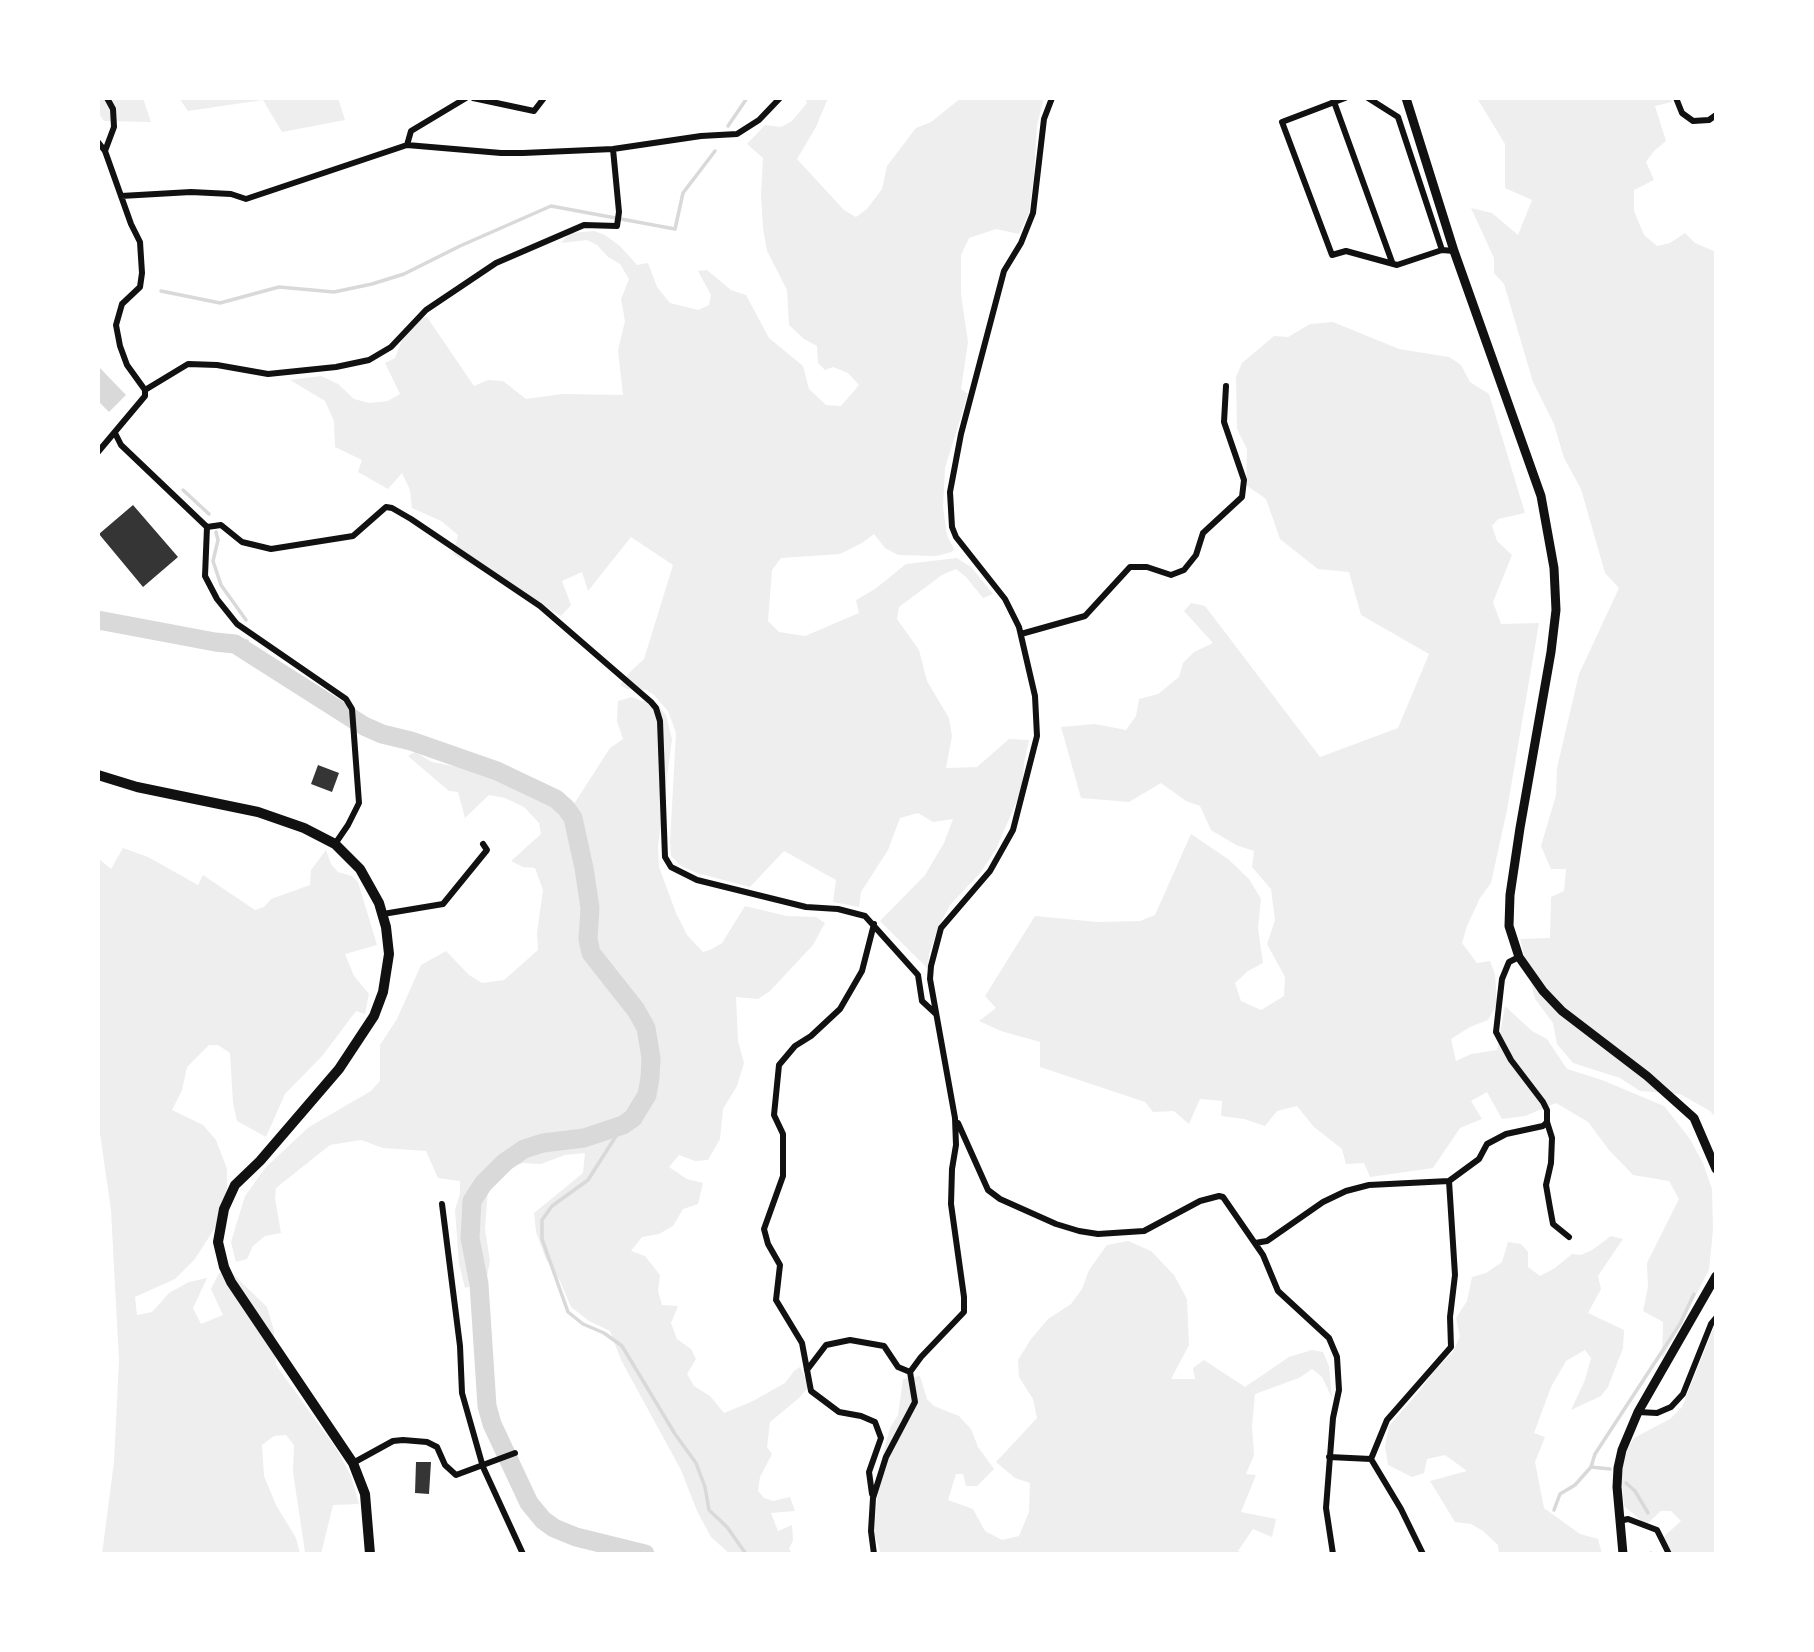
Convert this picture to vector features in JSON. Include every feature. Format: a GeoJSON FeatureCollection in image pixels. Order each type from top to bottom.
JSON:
{"type":"FeatureCollection","features":[{"type":"Feature","properties":{"kind":"main road"},"geometry":{"type":"LineString","coordinates":[[1406,98],[1454,251],[1541,496],[1554,568],[1556,610],[1551,652],[1520,828],[1510,895],[1509,926],[1519,957],[1543,991],[1562,1010],[1647,1076],[1694,1118],[1716,1169]]}},
{"type":"Feature","properties":{"kind":"main road"},"geometry":{"type":"LineString","coordinates":[[98,775],[137,787],[269,815],[304,828],[335,844],[360,869],[383,914],[389,954],[383,992],[374,1016],[339,1069],[260,1161],[235,1185],[224,1209],[218,1242],[231,1282],[353,1463],[369,1513],[370,1554]]}},
{"type":"Feature","properties":{"kind":"main road"},"geometry":{"type":"LineString","coordinates":[[1623,1554],[1618,1468],[1622,1450],[1638,1412],[1716,1276]]}},
{"type":"Feature","properties":{"kind":"street"},"geometry":{"type":"LineString","coordinates":[[105,151],[114,127],[113,109],[107,98]]}},
{"type":"Feature","properties":{"kind":"street"},"geometry":{"type":"LineString","coordinates":[[407,145],[411,131],[466,98]]}},
{"type":"Feature","properties":{"kind":"street"},"geometry":{"type":"LineString","coordinates":[[473,98],[534,111],[544,98]]}},
{"type":"Feature","properties":{"kind":"street"},"geometry":{"type":"LineString","coordinates":[[121,196],[191,192],[231,194],[246,199],[407,145],[501,153],[613,149],[701,136],[737,134],[768,113],[780,98]]}},
{"type":"Feature","properties":{"kind":"street"},"geometry":{"type":"LineString","coordinates":[[873,1500],[886,1457],[915,1402],[910,1373],[921,1357],[964,1312],[951,1204],[952,1169],[957,1145],[955,1118],[930,966],[941,928],[990,871],[1013,830],[1037,736],[1037,710],[1021,634],[1005,599],[956,537],[950,492],[961,435],[1004,271],[1021,243],[1033,213],[1044,118],[1052,98]]}},
{"type":"Feature","properties":{"kind":"street"},"geometry":{"type":"LineString","coordinates":[[1345,98],[1333,100],[1282,122],[1332,254],[1346,251],[1397,265],[1442,250],[1454,251]]}},
{"type":"Feature","properties":{"kind":"street"},"geometry":{"type":"LineString","coordinates":[[1368,98],[1398,117],[1442,250]]}},
{"type":"Feature","properties":{"kind":"street"},"geometry":{"type":"LineString","coordinates":[[1676,98],[1682,113],[1693,121],[1709,120],[1716,115]]}},
{"type":"Feature","properties":{"kind":"street"},"geometry":{"type":"LineString","coordinates":[[1333,100],[1392,262]]}},
{"type":"Feature","properties":{"kind":"street"},"geometry":{"type":"LineString","coordinates":[[98,142],[105,151],[140,242],[140,287],[122,304],[116,325],[127,365],[145,390],[145,396],[98,452]]}},
{"type":"Feature","properties":{"kind":"street"},"geometry":{"type":"LineString","coordinates":[[145,390],[188,364],[216,365],[268,374],[336,367],[369,360],[391,347],[426,310],[496,263],[584,225],[617,226],[619,212],[613,149]]}},
{"type":"Feature","properties":{"kind":"street"},"geometry":{"type":"LineString","coordinates":[[1021,634],[1085,616],[1130,567],[1147,567],[1171,575],[1184,570],[1196,555],[1203,533],[1242,497],[1244,480],[1239,458],[1224,422],[1226,386]]}},
{"type":"Feature","properties":{"kind":"street"},"geometry":{"type":"LineString","coordinates":[[115,433],[121,445],[206,527],[205,576],[217,599],[237,624],[346,699],[352,709],[359,803],[335,844]]}},
{"type":"Feature","properties":{"kind":"street"},"geometry":{"type":"LineString","coordinates":[[206,527],[221,525],[242,542],[271,549],[353,536],[386,507],[411,519],[540,606],[654,705],[660,721],[666,857],[671,867],[697,880],[806,907],[825,907],[858,913],[874,924],[918,975],[922,1001],[936,1014]]}},
{"type":"Feature","properties":{"kind":"street"},"geometry":{"type":"LineString","coordinates":[[383,914],[443,904],[487,850],[483,844]]}},
{"type":"Feature","properties":{"kind":"street"},"geometry":{"type":"LineString","coordinates":[[874,924],[862,971],[840,1009],[787,1054],[777,1072],[774,1115],[783,1135],[783,1176],[764,1229],[768,1244],[780,1265],[776,1300],[802,1343],[811,1391],[839,1412],[875,1422],[881,1438],[869,1472],[873,1500],[874,1554]]}},
{"type":"Feature","properties":{"kind":"street"},"geometry":{"type":"LineString","coordinates":[[1519,957],[1509,962],[1502,979],[1496,1032],[1511,1060],[1547,1110],[1547,1122],[1552,1138],[1551,1163],[1546,1185],[1553,1224],[1569,1237]]}},
{"type":"Feature","properties":{"kind":"street"},"geometry":{"type":"LineString","coordinates":[[955,1118],[988,1190],[1000,1199],[1056,1224],[1092,1234],[1144,1231],[1200,1201],[1223,1197],[1263,1255],[1278,1291],[1329,1338],[1337,1357],[1339,1390],[1333,1418],[1326,1508],[1332,1554]]}},
{"type":"Feature","properties":{"kind":"street"},"geometry":{"type":"LineString","coordinates":[[1255,1243],[1267,1241],[1323,1202],[1346,1191],[1369,1185],[1449,1181],[1479,1159],[1488,1144],[1506,1134],[1543,1126],[1547,1122]]}},
{"type":"Feature","properties":{"kind":"street"},"geometry":{"type":"LineString","coordinates":[[1371,1459],[1387,1420],[1451,1347],[1450,1317],[1455,1275],[1449,1181]]}},
{"type":"Feature","properties":{"kind":"street"},"geometry":{"type":"LineString","coordinates":[[442,1203],[460,1346],[462,1393],[483,1467],[523,1554]]}},
{"type":"Feature","properties":{"kind":"street"},"geometry":{"type":"LineString","coordinates":[[1638,1412],[1657,1413],[1671,1407],[1683,1394],[1711,1324],[1716,1318]]}},
{"type":"Feature","properties":{"kind":"street"},"geometry":{"type":"LineString","coordinates":[[807,1370],[826,1345],[850,1340],[884,1346],[898,1367],[910,1373]]}},
{"type":"Feature","properties":{"kind":"street"},"geometry":{"type":"LineString","coordinates":[[353,1463],[393,1441],[403,1440],[427,1442],[437,1447],[445,1465],[456,1475],[515,1453]]}},
{"type":"Feature","properties":{"kind":"street"},"geometry":{"type":"LineString","coordinates":[[1329,1457],[1371,1459]]}},
{"type":"Feature","properties":{"kind":"street"},"geometry":{"type":"LineString","coordinates":[[1371,1459],[1401,1509],[1423,1554]]}},
{"type":"Feature","properties":{"kind":"street"},"geometry":{"type":"LineString","coordinates":[[1619,1521],[1628,1519],[1657,1530],[1669,1554]]}},
{"type":"Feature","properties":{"kind":"shaded area"},"geometry":{"type":"Polygon","coordinates":[[[98,98],[143,98],[151,122],[104,121],[98,113],[98,98]]]}},
{"type":"Feature","properties":{"kind":"shaded area"},"geometry":{"type":"Polygon","coordinates":[[[179,98],[338,98],[345,120],[282,132],[263,100],[188,111],[179,98]]]}},
{"type":"Feature","properties":{"kind":"shaded area"},"geometry":{"type":"Polygon","coordinates":[[[805,98],[828,98],[816,127],[797,159],[844,210],[856,217],[867,209],[882,189],[887,166],[916,128],[931,122],[961,98],[1044,98],[1037,125],[1029,213],[1019,234],[996,229],[969,238],[961,255],[961,294],[968,342],[961,389],[968,394],[945,468],[943,507],[947,535],[954,549],[936,556],[898,555],[885,548],[874,534],[840,554],[781,558],[772,570],[768,621],[779,632],[805,636],[859,613],[856,600],[875,589],[906,564],[957,558],[971,567],[993,594],[983,598],[956,569],[942,575],[899,607],[897,619],[919,650],[927,681],[949,718],[952,736],[946,768],[977,767],[1009,739],[1029,740],[1022,789],[996,849],[981,872],[950,905],[929,954],[928,969],[880,921],[925,875],[944,843],[953,819],[933,822],[918,813],[900,818],[888,850],[861,892],[859,907],[833,902],[836,880],[784,851],[750,887],[681,866],[671,856],[670,842],[676,733],[668,711],[654,695],[647,690],[627,689],[620,685],[644,659],[673,565],[631,537],[588,591],[582,572],[562,581],[571,605],[561,616],[453,554],[458,535],[441,521],[412,508],[410,490],[402,473],[388,489],[358,472],[362,460],[335,447],[334,421],[325,401],[290,380],[321,376],[338,384],[354,399],[369,403],[388,401],[400,394],[385,363],[395,358],[407,328],[418,319],[427,317],[474,386],[488,380],[503,381],[526,399],[562,394],[623,395],[618,350],[625,321],[621,299],[629,279],[620,264],[608,257],[597,245],[587,240],[561,243],[570,233],[594,231],[620,246],[637,265],[648,263],[657,287],[670,303],[698,310],[709,305],[711,295],[698,271],[707,270],[731,290],[746,295],[769,338],[803,366],[809,389],[826,405],[841,406],[859,385],[848,373],[833,367],[825,370],[818,363],[817,346],[804,339],[789,325],[787,290],[767,251],[763,228],[763,158],[747,144],[765,125],[781,127],[792,121],[807,103],[805,98]]]}},
{"type":"Feature","properties":{"kind":"shaded area"},"geometry":{"type":"Polygon","coordinates":[[[1477,98],[1671,98],[1672,102],[1655,106],[1666,141],[1646,162],[1654,180],[1634,190],[1634,211],[1644,235],[1657,246],[1670,243],[1685,233],[1695,243],[1716,252],[1716,1118],[1710,1111],[1680,1094],[1640,1091],[1620,1078],[1573,1063],[1557,1044],[1553,1023],[1535,999],[1520,939],[1550,938],[1551,897],[1564,891],[1566,869],[1551,869],[1541,846],[1556,795],[1557,768],[1579,674],[1619,588],[1605,573],[1581,489],[1564,458],[1554,424],[1533,382],[1504,284],[1494,273],[1494,258],[1471,208],[1492,213],[1518,235],[1532,200],[1505,188],[1505,144],[1477,98]]]}},
{"type":"Feature","properties":{"kind":"shaded area"},"geometry":{"type":"Polygon","coordinates":[[[1333,322],[1399,349],[1449,357],[1461,365],[1470,382],[1489,394],[1525,513],[1498,519],[1492,526],[1497,541],[1512,555],[1493,602],[1501,624],[1539,623],[1507,810],[1491,883],[1480,898],[1462,943],[1477,963],[1490,961],[1495,974],[1497,1004],[1488,1020],[1451,1039],[1456,1061],[1471,1054],[1497,1050],[1505,1006],[1532,1031],[1547,1039],[1567,1069],[1602,1080],[1664,1106],[1690,1139],[1703,1163],[1712,1189],[1713,1230],[1709,1270],[1662,1359],[1663,1322],[1643,1311],[1648,1287],[1647,1263],[1679,1199],[1669,1181],[1633,1175],[1609,1150],[1588,1122],[1556,1103],[1525,1116],[1502,1119],[1487,1092],[1471,1101],[1482,1119],[1460,1128],[1433,1168],[1370,1177],[1364,1163],[1346,1164],[1342,1149],[1314,1127],[1297,1106],[1277,1111],[1265,1126],[1244,1119],[1221,1116],[1222,1101],[1200,1099],[1189,1124],[1174,1111],[1153,1112],[1145,1102],[1040,1067],[1040,1042],[1001,1031],[979,1021],[996,1008],[985,996],[1035,916],[1097,922],[1140,921],[1155,915],[1191,834],[1228,859],[1249,879],[1261,899],[1258,928],[1263,963],[1248,971],[1235,983],[1241,1001],[1261,1010],[1284,996],[1285,977],[1267,944],[1275,920],[1271,889],[1252,867],[1254,851],[1236,845],[1211,830],[1200,806],[1186,801],[1161,783],[1129,802],[1081,798],[1061,727],[1095,724],[1126,730],[1136,716],[1139,699],[1158,694],[1179,677],[1183,663],[1194,652],[1213,643],[1184,611],[1191,603],[1205,606],[1320,757],[1398,728],[1429,654],[1361,615],[1349,572],[1318,569],[1280,539],[1266,499],[1246,485],[1247,449],[1237,429],[1236,377],[1242,363],[1274,336],[1288,337],[1310,324],[1333,322]]]}},
{"type":"Feature","properties":{"kind":"shaded area"},"geometry":{"type":"Polygon","coordinates":[[[98,366],[126,395],[109,412],[98,401],[98,366]]]}},
{"type":"Feature","properties":{"kind":"shaded area"},"geometry":{"type":"Polygon","coordinates":[[[632,697],[655,702],[666,715],[672,739],[658,847],[659,867],[687,935],[703,952],[710,950],[722,943],[745,906],[787,916],[816,917],[825,923],[813,945],[770,991],[758,999],[736,997],[738,1041],[744,1063],[737,1086],[723,1109],[720,1139],[708,1160],[695,1161],[679,1155],[669,1167],[687,1179],[703,1183],[698,1204],[683,1209],[673,1226],[659,1234],[642,1237],[631,1251],[645,1256],[660,1275],[658,1291],[662,1305],[678,1306],[671,1323],[677,1339],[691,1349],[696,1359],[687,1374],[694,1386],[710,1396],[724,1413],[785,1383],[800,1367],[809,1386],[770,1422],[767,1447],[772,1454],[760,1477],[758,1491],[764,1498],[773,1501],[790,1497],[795,1511],[771,1513],[778,1531],[792,1525],[793,1540],[789,1549],[793,1554],[730,1554],[711,1537],[697,1511],[681,1470],[621,1360],[610,1331],[589,1321],[571,1307],[560,1281],[546,1259],[536,1232],[534,1213],[583,1173],[585,1153],[565,1155],[541,1164],[523,1163],[506,1169],[488,1189],[485,1229],[490,1261],[486,1282],[465,1288],[459,1264],[455,1210],[460,1194],[460,1181],[438,1178],[426,1151],[383,1148],[361,1140],[330,1145],[276,1188],[281,1233],[265,1236],[253,1246],[247,1259],[236,1262],[231,1242],[245,1196],[266,1167],[309,1127],[371,1091],[380,1081],[380,1045],[397,1019],[421,965],[446,951],[469,975],[482,983],[504,980],[538,950],[537,933],[543,890],[535,868],[523,867],[511,861],[541,834],[539,823],[524,807],[505,798],[489,795],[465,818],[458,792],[449,791],[408,756],[415,752],[432,762],[458,767],[494,763],[536,781],[565,798],[572,807],[610,748],[623,739],[617,721],[618,701],[632,697]]]}},
{"type":"Feature","properties":{"kind":"shaded area"},"geometry":{"type":"Polygon","coordinates":[[[123,848],[148,857],[198,885],[203,875],[255,910],[264,907],[271,899],[310,885],[311,870],[326,850],[331,864],[338,872],[352,876],[358,882],[377,945],[345,954],[354,976],[369,994],[365,1014],[356,1011],[323,1055],[285,1094],[266,1137],[237,1121],[233,1103],[230,1053],[218,1045],[209,1045],[187,1067],[182,1090],[172,1110],[203,1125],[216,1140],[227,1169],[227,1189],[216,1226],[195,1259],[175,1279],[135,1297],[137,1315],[152,1312],[169,1293],[189,1282],[207,1278],[193,1308],[201,1324],[223,1315],[211,1289],[219,1273],[232,1273],[267,1307],[274,1331],[276,1365],[337,1450],[351,1476],[359,1504],[333,1505],[321,1554],[305,1552],[293,1472],[294,1445],[286,1435],[274,1436],[262,1445],[264,1476],[276,1505],[296,1538],[300,1554],[102,1554],[114,1462],[119,1361],[111,1210],[98,1120],[98,858],[111,869],[123,848]]]}},
{"type":"Feature","properties":{"kind":"shaded area"},"geometry":{"type":"Polygon","coordinates":[[[1611,1236],[1623,1239],[1598,1276],[1601,1289],[1588,1313],[1624,1330],[1623,1348],[1608,1387],[1601,1396],[1571,1410],[1585,1380],[1591,1358],[1585,1350],[1566,1361],[1551,1387],[1534,1433],[1545,1437],[1535,1462],[1544,1508],[1580,1534],[1598,1539],[1602,1554],[1499,1554],[1498,1545],[1483,1531],[1471,1524],[1455,1522],[1430,1481],[1467,1471],[1445,1455],[1427,1459],[1424,1473],[1412,1477],[1388,1465],[1385,1446],[1389,1426],[1453,1352],[1460,1336],[1456,1318],[1467,1301],[1472,1277],[1486,1273],[1502,1262],[1508,1242],[1521,1244],[1528,1252],[1528,1267],[1540,1276],[1572,1254],[1581,1255],[1592,1250],[1611,1236]]]}},
{"type":"Feature","properties":{"kind":"shaded area"},"geometry":{"type":"Polygon","coordinates":[[[1128,1241],[1151,1251],[1174,1275],[1187,1299],[1189,1345],[1171,1379],[1195,1379],[1193,1368],[1204,1360],[1245,1387],[1289,1357],[1312,1350],[1323,1352],[1329,1366],[1332,1398],[1322,1377],[1312,1369],[1299,1378],[1255,1394],[1252,1426],[1254,1455],[1246,1474],[1256,1475],[1241,1512],[1276,1519],[1272,1537],[1253,1529],[1238,1551],[1246,1554],[881,1554],[874,1533],[880,1465],[890,1428],[898,1415],[903,1379],[920,1376],[927,1399],[934,1406],[959,1416],[971,1429],[978,1447],[994,1469],[977,1486],[966,1486],[963,1474],[956,1474],[948,1500],[973,1509],[985,1531],[1002,1540],[1019,1536],[1029,1512],[1030,1483],[1015,1478],[996,1462],[1037,1418],[1033,1399],[1019,1377],[1018,1360],[1048,1319],[1071,1304],[1082,1289],[1089,1270],[1107,1245],[1128,1241]]]}},
{"type":"Feature","properties":{"kind":"shaded area"},"geometry":{"type":"Polygon","coordinates":[[[1716,1322],[1716,1554],[1673,1554],[1659,1541],[1681,1521],[1671,1511],[1661,1511],[1646,1525],[1624,1506],[1621,1472],[1634,1438],[1670,1419],[1682,1407],[1716,1322]]]}},
{"type":"Feature","properties":{"kind":"building"},"geometry":{"type":"Polygon","coordinates":[[[133,505],[178,557],[143,587],[99,534],[133,505]]]}},
{"type":"Feature","properties":{"kind":"building"},"geometry":{"type":"Polygon","coordinates":[[[318,765],[339,773],[332,792],[311,784],[318,765]]]}},
{"type":"Feature","properties":{"kind":"building"},"geometry":{"type":"Polygon","coordinates":[[[416,1462],[431,1462],[429,1494],[415,1493],[416,1462]]]}},
{"type":"Feature","properties":{"kind":"waterway"},"geometry":{"type":"LineString","coordinates":[[728,126],[747,98]]}},
{"type":"Feature","properties":{"kind":"waterway"},"geometry":{"type":"LineString","coordinates":[[161,291],[220,303],[279,287],[334,292],[372,284],[404,274],[551,206],[675,229],[683,193],[715,151]]}},
{"type":"Feature","properties":{"kind":"waterway"},"geometry":{"type":"LineString","coordinates":[[183,490],[209,514]]}},
{"type":"Feature","properties":{"kind":"waterway"},"geometry":{"type":"LineString","coordinates":[[216,532],[218,540],[213,561],[221,585],[246,620]]}},
{"type":"Feature","properties":{"kind":"waterway"},"geometry":{"type":"LineString","coordinates":[[98,620],[235,644],[364,726],[497,771],[556,799],[573,818],[590,908],[588,939],[591,953],[636,1010],[646,1028],[651,1058],[647,1095],[633,1118],[623,1125],[584,1138],[543,1143],[524,1149],[505,1162],[483,1184],[472,1201],[470,1238],[479,1284],[487,1406],[492,1424],[529,1503],[543,1520],[554,1528],[576,1537],[645,1554]]}},
{"type":"Feature","properties":{"kind":"waterway"},"geometry":{"type":"LineString","coordinates":[[247,641],[247,652]]}},
{"type":"Feature","properties":{"kind":"waterway"},"geometry":{"type":"LineString","coordinates":[[623,1125],[588,1180],[552,1206],[542,1220],[542,1239],[568,1312],[583,1324],[604,1333],[622,1346],[675,1434],[696,1463],[705,1487],[709,1510],[727,1527],[746,1554]]}},
{"type":"Feature","properties":{"kind":"waterway"},"geometry":{"type":"LineString","coordinates":[[1591,1467],[1595,1454],[1680,1324],[1694,1294]]}},
{"type":"Feature","properties":{"kind":"waterway"},"geometry":{"type":"LineString","coordinates":[[1554,1510],[1560,1494],[1575,1485],[1591,1467],[1610,1469]]}},
{"type":"Feature","properties":{"kind":"waterway"},"geometry":{"type":"LineString","coordinates":[[1626,1483],[1635,1491],[1648,1513]]}}]}
